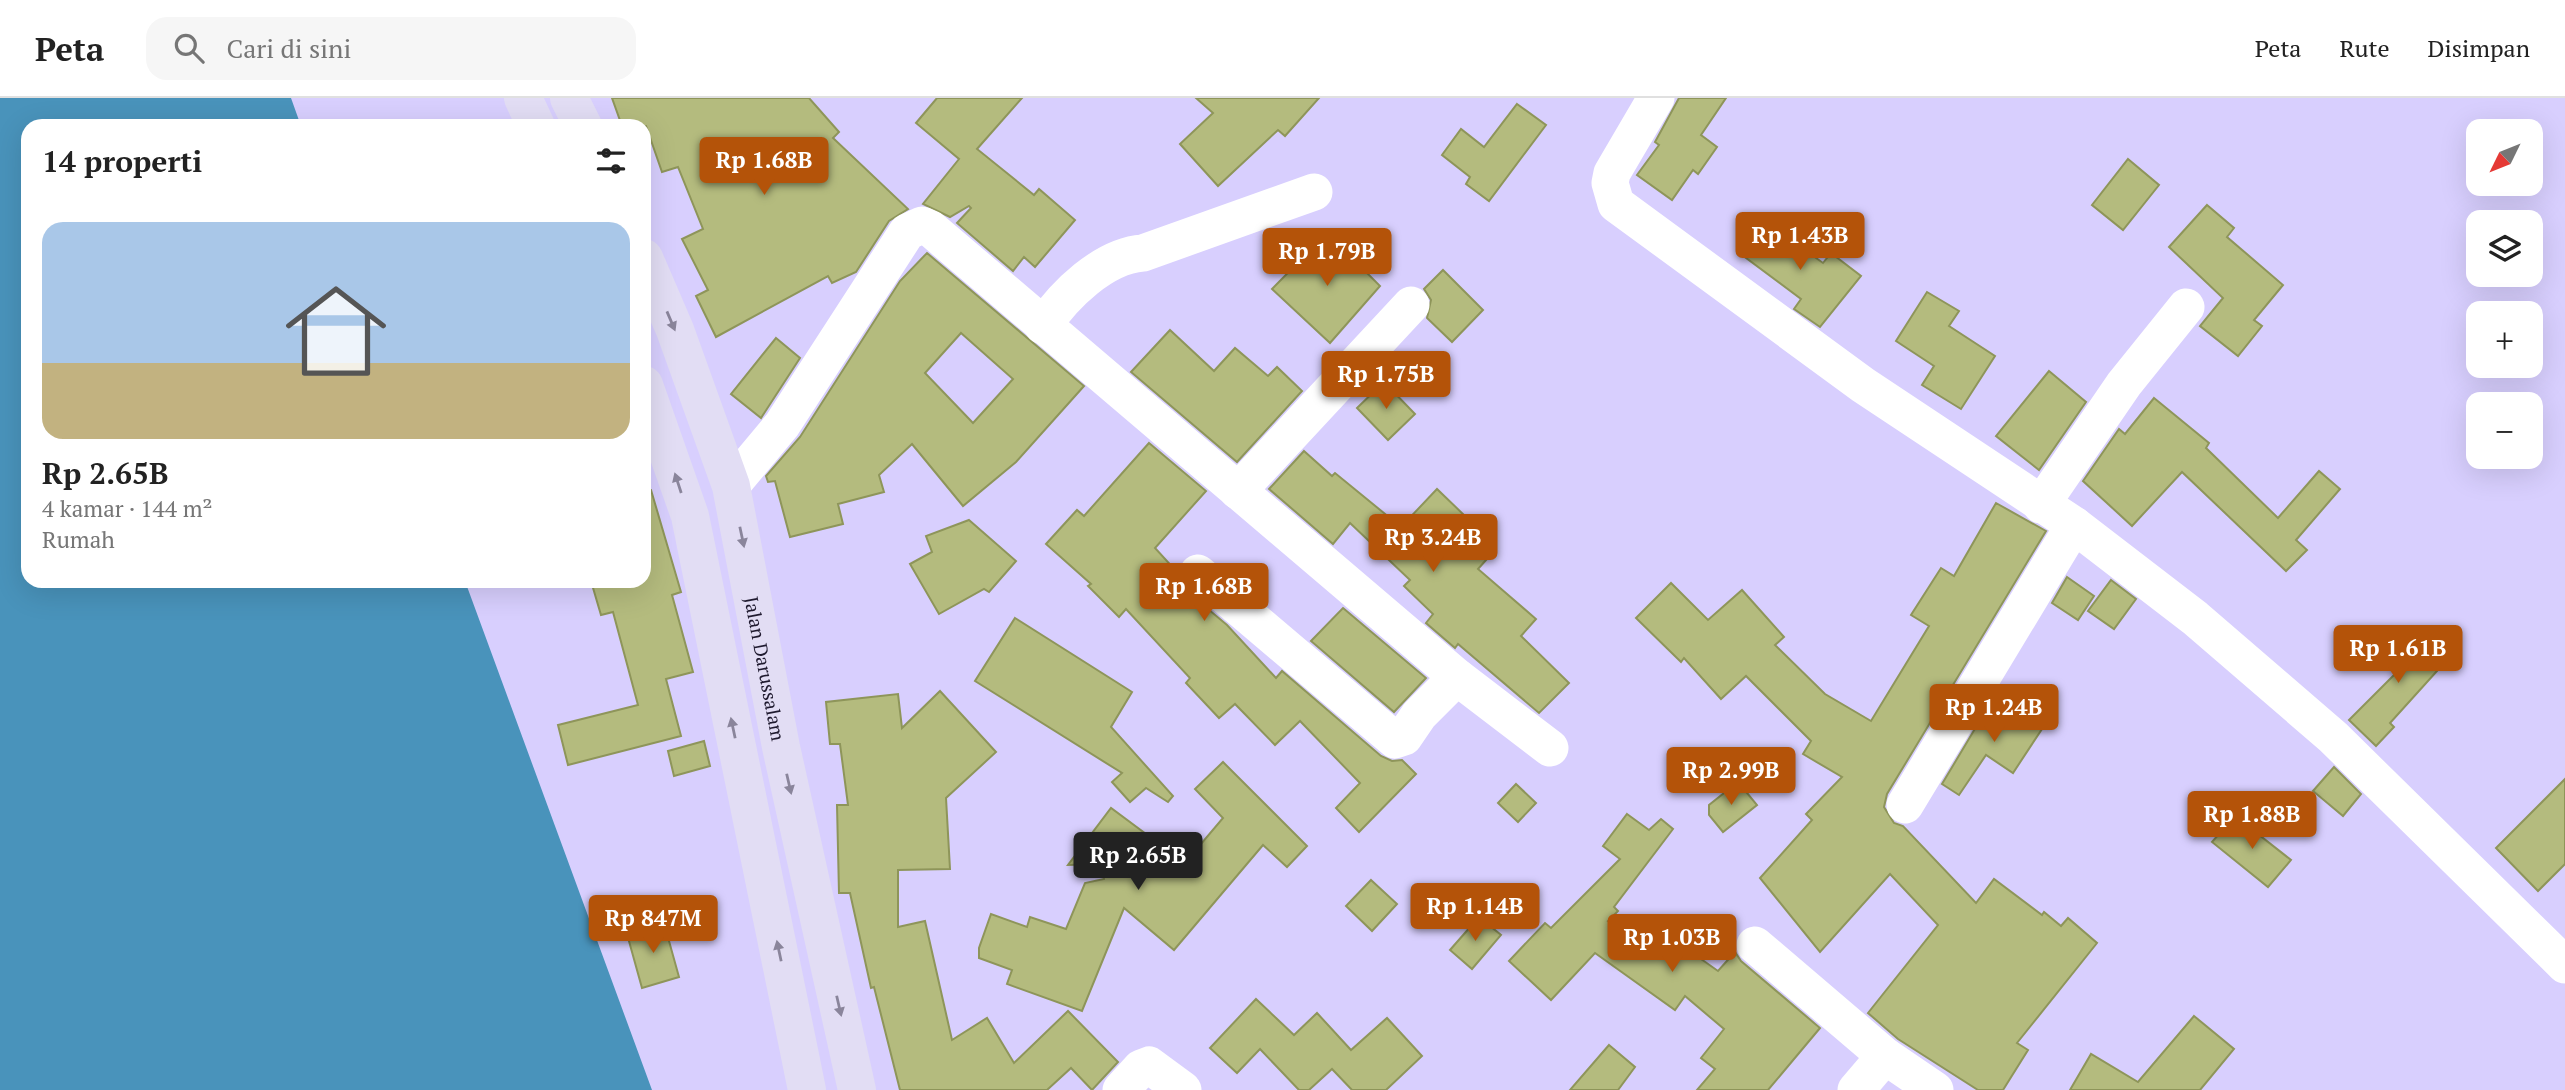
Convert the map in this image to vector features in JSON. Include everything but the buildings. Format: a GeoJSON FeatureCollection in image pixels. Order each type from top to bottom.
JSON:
{"type":"FeatureCollection","features":[{"type":"Feature","properties":{"kind":"street"},"geometry":{"type":"LineString","coordinates":[[523,98],[533,119]]}},
{"type":"Feature","properties":{"kind":"street"},"geometry":{"type":"LineString","coordinates":[[569,98],[580,119]]}},
{"type":"Feature","properties":{"kind":"street"},"geometry":{"type":"LineString","coordinates":[[1656,98],[1612,173],[1610,183],[1616,204],[1863,385],[2074,525],[2195,618],[2333,737],[2565,965]]}},
{"type":"Feature","properties":{"kind":"street"},"geometry":{"type":"LineString","coordinates":[[1043,326],[1081,284],[1129,254],[1143,253],[1314,192]]}},
{"type":"Feature","properties":{"kind":"street"},"geometry":{"type":"LineString","coordinates":[[731,486],[782,425],[907,232],[916,226],[932,229],[1457,677],[1550,748]]}},
{"type":"Feature","properties":{"kind":"street","name":"Jalan Darussalam"},"geometry":{"type":"LineString","coordinates":[[651,274],[675,330],[731,486],[780,747],[857,1090]]}},
{"type":"Feature","properties":{"kind":"street"},"geometry":{"type":"LineString","coordinates":[[1238,491],[1412,305]]}},
{"type":"Feature","properties":{"kind":"street"},"geometry":{"type":"LineString","coordinates":[[2041,505],[2124,383],[2186,307]]}},
{"type":"Feature","properties":{"kind":"street"},"geometry":{"type":"LineString","coordinates":[[651,405],[690,516],[807,1090]]}},
{"type":"Feature","properties":{"kind":"street"},"geometry":{"type":"LineString","coordinates":[[1905,806],[2074,525]]}},
{"type":"Feature","properties":{"kind":"street"},"geometry":{"type":"LineString","coordinates":[[1198,573],[1395,740],[1404,737],[1419,715],[1457,677]]}},
{"type":"Feature","properties":{"kind":"street"},"geometry":{"type":"LineString","coordinates":[[1755,945],[1885,1056],[1936,1090]]}},
{"type":"Feature","properties":{"kind":"street"},"geometry":{"type":"LineString","coordinates":[[1856,1090],[1885,1056]]}},
{"type":"Feature","properties":{"kind":"street"},"geometry":{"type":"LineString","coordinates":[[1121,1090],[1141,1068],[1149,1065],[1183,1090]]}},
{"type":"Feature","properties":{"kind":"water"},"geometry":{"type":"Polygon","coordinates":[[[0,98],[291,98],[298,119],[21,119],[21,588],[468,588],[652,1090],[0,1090],[0,98]]]}}]}
